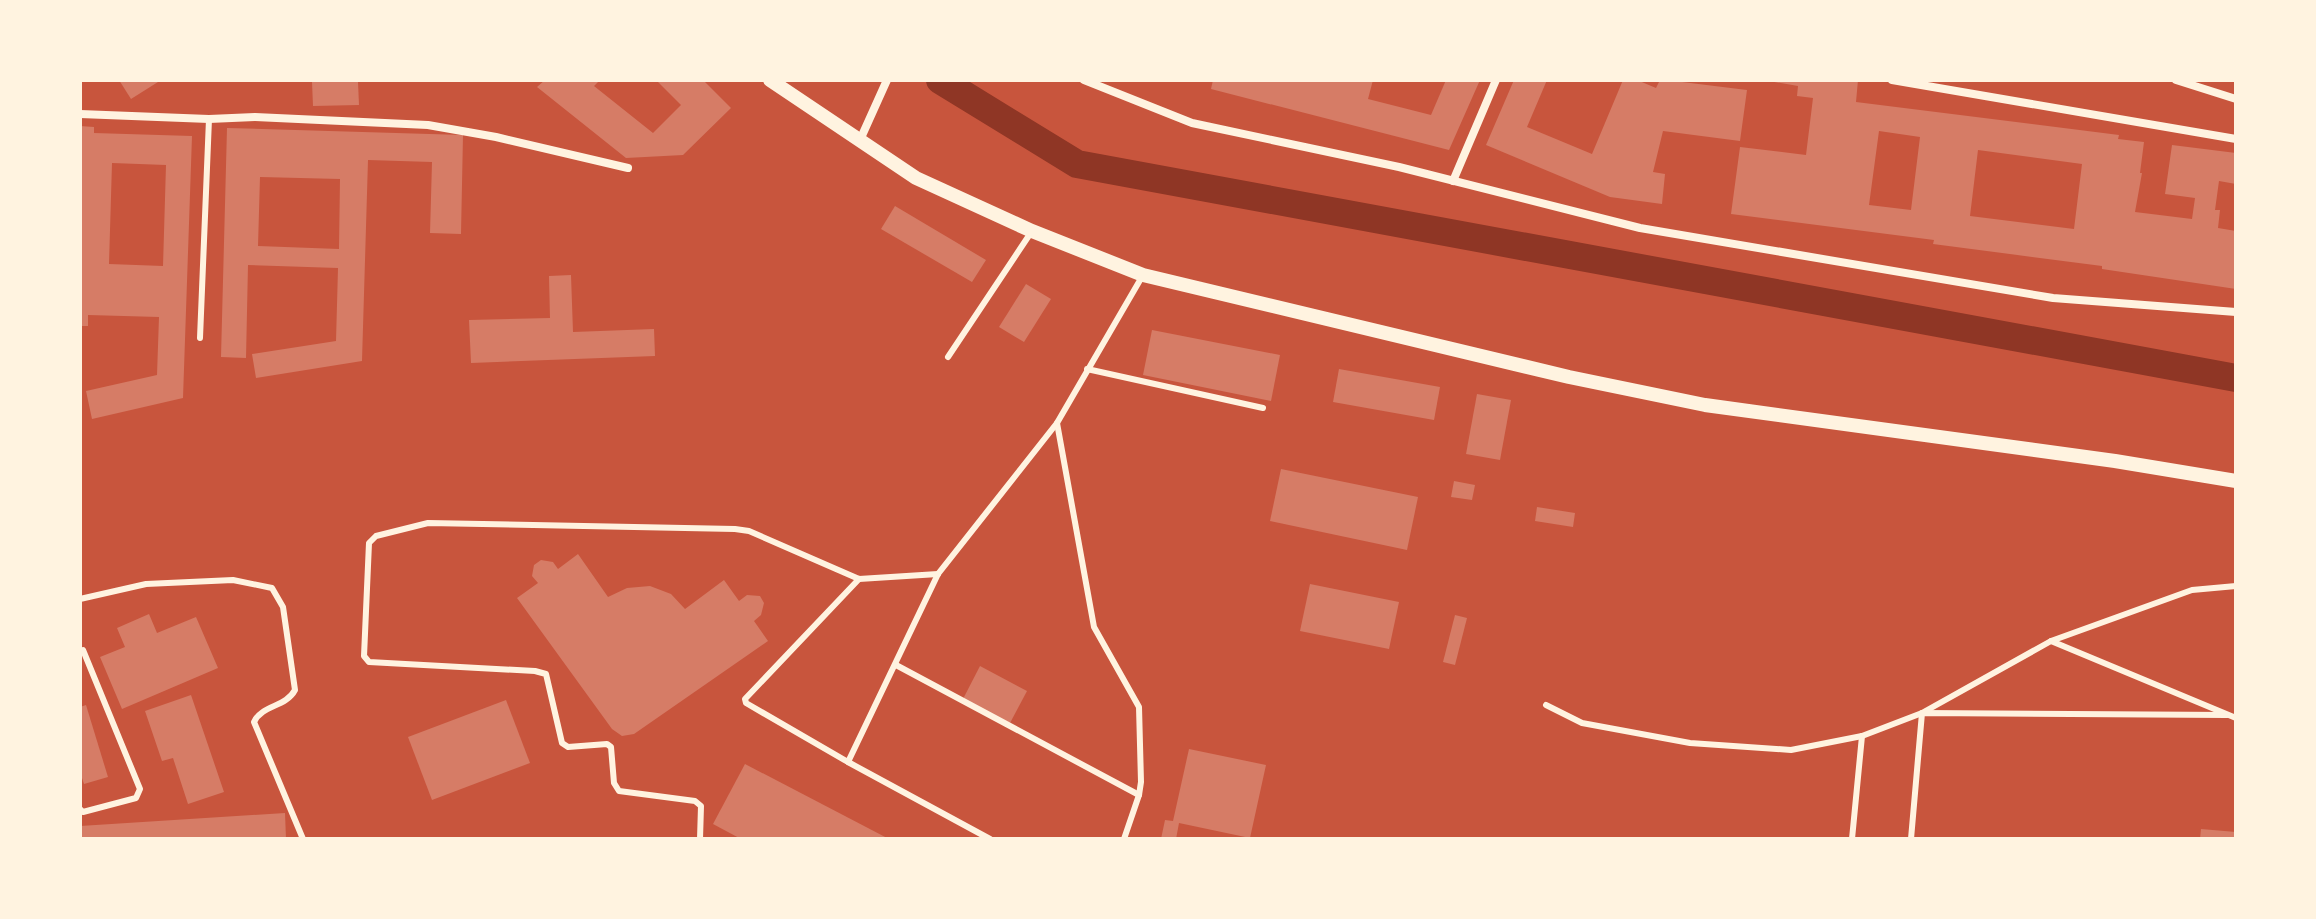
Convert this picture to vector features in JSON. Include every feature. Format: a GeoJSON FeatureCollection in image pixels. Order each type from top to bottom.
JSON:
{"type":"FeatureCollection","features":[{"type":"Feature","properties":{"kind":"street"},"geometry":{"type":"LineString","coordinates":[[770,80],[916,178],[1032,231],[1143,275],[1569,377],[1705,405],[2115,461],[2236,481]]}},
{"type":"Feature","properties":{"kind":"street"},"geometry":{"type":"LineString","coordinates":[[860,140],[887,80]]}},
{"type":"Feature","properties":{"kind":"street"},"geometry":{"type":"LineString","coordinates":[[1084,80],[1192,123],[1399,167],[1640,228],[2053,298],[2236,312]]}},
{"type":"Feature","properties":{"kind":"street"},"geometry":{"type":"LineString","coordinates":[[1453,181],[1496,80]]}},
{"type":"Feature","properties":{"kind":"street"},"geometry":{"type":"LineString","coordinates":[[1892,80],[2236,139]]}},
{"type":"Feature","properties":{"kind":"street"},"geometry":{"type":"LineString","coordinates":[[2176,80],[2236,99]]}},
{"type":"Feature","properties":{"kind":"street"},"geometry":{"type":"LineString","coordinates":[[80,114],[209,119],[255,117],[428,125],[496,137],[628,168]]}},
{"type":"Feature","properties":{"kind":"lane"},"geometry":{"type":"LineString","coordinates":[[200,338],[209,119]]}},
{"type":"Feature","properties":{"kind":"lane"},"geometry":{"type":"LineString","coordinates":[[948,357],[1032,231]]}},
{"type":"Feature","properties":{"kind":"lane"},"geometry":{"type":"LineString","coordinates":[[848,762],[938,574],[1057,423],[1143,275]]}},
{"type":"Feature","properties":{"kind":"lane"},"geometry":{"type":"LineString","coordinates":[[1087,369],[1263,408]]}},
{"type":"Feature","properties":{"kind":"lane"},"geometry":{"type":"LineString","coordinates":[[1057,423],[1094,627],[1139,707],[1139,795],[1124,839]]}},
{"type":"Feature","properties":{"kind":"lane"},"geometry":{"type":"LineString","coordinates":[[700,839],[701,806],[695,801],[619,791],[614,783],[611,747],[607,744],[568,747],[562,743],[546,674],[369,662],[364,656],[369,543],[376,536],[428,523],[735,529],[749,531],[859,579],[938,574]]}},
{"type":"Feature","properties":{"kind":"lane"},"geometry":{"type":"LineString","coordinates":[[859,579],[745,699],[746,703],[990,839]]}},
{"type":"Feature","properties":{"kind":"lane"},"geometry":{"type":"LineString","coordinates":[[80,599],[146,584],[233,580],[272,588],[283,607],[295,690],[291,697],[258,714],[254,722],[303,839]]}},
{"type":"Feature","properties":{"kind":"lane"},"geometry":{"type":"LineString","coordinates":[[1546,705],[1582,723],[1690,743],[1791,750],[1862,736],[1922,713],[2051,641],[2192,590],[2236,586]]}},
{"type":"Feature","properties":{"kind":"lane"},"geometry":{"type":"LineString","coordinates":[[2051,641],[2236,718]]}},
{"type":"Feature","properties":{"kind":"lane"},"geometry":{"type":"LineString","coordinates":[[80,809],[83,812],[136,798],[140,789],[81,649]]}},
{"type":"Feature","properties":{"kind":"lane"},"geometry":{"type":"LineString","coordinates":[[896,665],[1139,795]]}},
{"type":"Feature","properties":{"kind":"lane"},"geometry":{"type":"LineString","coordinates":[[1922,713],[2227,715]]}},
{"type":"Feature","properties":{"kind":"lane"},"geometry":{"type":"LineString","coordinates":[[1911,839],[1922,713]]}},
{"type":"Feature","properties":{"kind":"lane"},"geometry":{"type":"LineString","coordinates":[[1852,839],[1862,736]]}},
{"type":"Feature","properties":{"kind":"building"},"geometry":{"type":"Polygon","coordinates":[[[119,80],[156,80],[158,82],[131,99],[119,80]]]}},
{"type":"Feature","properties":{"kind":"building"},"geometry":{"type":"Polygon","coordinates":[[[545,80],[600,80],[594,86],[653,133],[681,105],[656,80],[703,80],[731,108],[683,155],[626,158],[537,87],[545,80]]]}},
{"type":"Feature","properties":{"kind":"building"},"geometry":{"type":"Polygon","coordinates":[[[1213,80],[1373,80],[1368,99],[1431,115],[1446,80],[1480,80],[1449,150],[1211,89],[1213,80]]]}},
{"type":"Feature","properties":{"kind":"building"},"geometry":{"type":"Polygon","coordinates":[[[1514,80],[1547,80],[1527,127],[1592,154],[1623,80],[1637,80],[1656,88],[1660,80],[1666,80],[1747,90],[1740,141],[1663,131],[1653,172],[1665,174],[1662,204],[1610,197],[1486,145],[1514,80]]]}},
{"type":"Feature","properties":{"kind":"building"},"geometry":{"type":"Polygon","coordinates":[[[1763,80],[1858,80],[1856,102],[2119,135],[2118,139],[2144,142],[2135,212],[2192,219],[2195,198],[2165,194],[2172,145],[2236,153],[2236,184],[2219,181],[2215,210],[2220,210],[2218,228],[2236,231],[2236,289],[2102,269],[2102,266],[1933,244],[1934,240],[1731,214],[1740,147],[1806,155],[1813,98],[1797,96],[1798,86],[1763,80]],[[1879,131],[1869,205],[1911,210],[1920,137],[1879,131]],[[1978,150],[1970,216],[2074,229],[2082,164],[1978,150]]]}},
{"type":"Feature","properties":{"kind":"building"},"geometry":{"type":"Polygon","coordinates":[[[312,82],[358,82],[359,105],[313,106],[312,82]]]}},
{"type":"Feature","properties":{"kind":"building"},"geometry":{"type":"Polygon","coordinates":[[[80,126],[94,127],[94,133],[192,136],[183,398],[92,419],[86,391],[157,375],[159,317],[88,315],[88,326],[80,326],[80,126]],[[112,163],[109,264],[163,266],[166,165],[112,163]]]}},
{"type":"Feature","properties":{"kind":"building"},"geometry":{"type":"Polygon","coordinates":[[[227,128],[463,135],[461,234],[430,233],[432,162],[368,160],[362,361],[256,378],[252,354],[336,341],[338,268],[248,265],[246,358],[221,357],[227,128]],[[260,177],[258,246],[339,249],[340,179],[260,177]]]}},
{"type":"Feature","properties":{"kind":"building"},"geometry":{"type":"Polygon","coordinates":[[[895,206],[986,260],[972,282],[881,229],[895,206]]]}},
{"type":"Feature","properties":{"kind":"building"},"geometry":{"type":"Polygon","coordinates":[[[571,275],[573,332],[654,329],[655,356],[471,363],[469,320],[550,318],[549,276],[571,275]]]}},
{"type":"Feature","properties":{"kind":"building"},"geometry":{"type":"Polygon","coordinates":[[[1026,284],[1051,299],[1024,342],[999,327],[1026,284]]]}},
{"type":"Feature","properties":{"kind":"building"},"geometry":{"type":"Polygon","coordinates":[[[1152,330],[1280,355],[1271,401],[1143,375],[1152,330]]]}},
{"type":"Feature","properties":{"kind":"building"},"geometry":{"type":"Polygon","coordinates":[[[1339,369],[1440,387],[1434,420],[1333,402],[1339,369]]]}},
{"type":"Feature","properties":{"kind":"building"},"geometry":{"type":"Polygon","coordinates":[[[1477,394],[1511,400],[1500,460],[1466,454],[1477,394]]]}},
{"type":"Feature","properties":{"kind":"building"},"geometry":{"type":"Polygon","coordinates":[[[1281,469],[1418,497],[1407,550],[1270,521],[1281,469]]]}},
{"type":"Feature","properties":{"kind":"building"},"geometry":{"type":"Polygon","coordinates":[[[1454,481],[1475,485],[1472,500],[1451,497],[1454,481]]]}},
{"type":"Feature","properties":{"kind":"building"},"geometry":{"type":"Polygon","coordinates":[[[1537,507],[1575,513],[1573,527],[1535,521],[1537,507]]]}},
{"type":"Feature","properties":{"kind":"building"},"geometry":{"type":"Polygon","coordinates":[[[578,554],[608,597],[627,588],[650,586],[671,594],[685,609],[724,580],[739,601],[747,595],[760,596],[764,603],[761,615],[754,621],[768,641],[634,734],[622,736],[612,729],[517,598],[538,583],[532,576],[534,565],[541,560],[553,562],[558,569],[578,554]]]}},
{"type":"Feature","properties":{"kind":"building"},"geometry":{"type":"Polygon","coordinates":[[[1310,584],[1399,602],[1389,649],[1300,631],[1310,584]]]}},
{"type":"Feature","properties":{"kind":"building"},"geometry":{"type":"Polygon","coordinates":[[[149,614],[157,633],[196,617],[218,668],[122,709],[100,657],[125,647],[117,628],[149,614]]]}},
{"type":"Feature","properties":{"kind":"building"},"geometry":{"type":"Polygon","coordinates":[[[1455,615],[1467,618],[1455,665],[1443,662],[1455,615]]]}},
{"type":"Feature","properties":{"kind":"building"},"geometry":{"type":"Polygon","coordinates":[[[980,666],[1027,691],[1010,723],[963,699],[980,666]]]}},
{"type":"Feature","properties":{"kind":"building"},"geometry":{"type":"Polygon","coordinates":[[[191,695],[224,792],[188,804],[173,758],[162,761],[145,711],[191,695]]]}},
{"type":"Feature","properties":{"kind":"building"},"geometry":{"type":"Polygon","coordinates":[[[506,700],[530,763],[432,800],[408,737],[506,700]]]}},
{"type":"Feature","properties":{"kind":"building"},"geometry":{"type":"Polygon","coordinates":[[[86,705],[108,777],[84,784],[80,772],[80,707],[86,705]]]}},
{"type":"Feature","properties":{"kind":"building"},"geometry":{"type":"Polygon","coordinates":[[[1189,749],[1266,765],[1250,838],[1179,823],[1176,839],[1161,839],[1165,820],[1173,821],[1189,749]]]}},
{"type":"Feature","properties":{"kind":"building"},"geometry":{"type":"Polygon","coordinates":[[[745,764],[889,839],[741,839],[713,824],[745,764]]]}},
{"type":"Feature","properties":{"kind":"building"},"geometry":{"type":"Polygon","coordinates":[[[285,813],[286,839],[80,839],[80,826],[285,813]]]}},
{"type":"Feature","properties":{"kind":"building"},"geometry":{"type":"Polygon","coordinates":[[[2201,829],[2236,832],[2236,839],[2200,839],[2201,829]]]}},
{"type":"Feature","properties":{"kind":"waterway"},"geometry":{"type":"LineString","coordinates":[[940,80],[1077,164],[2236,378]]}}]}
